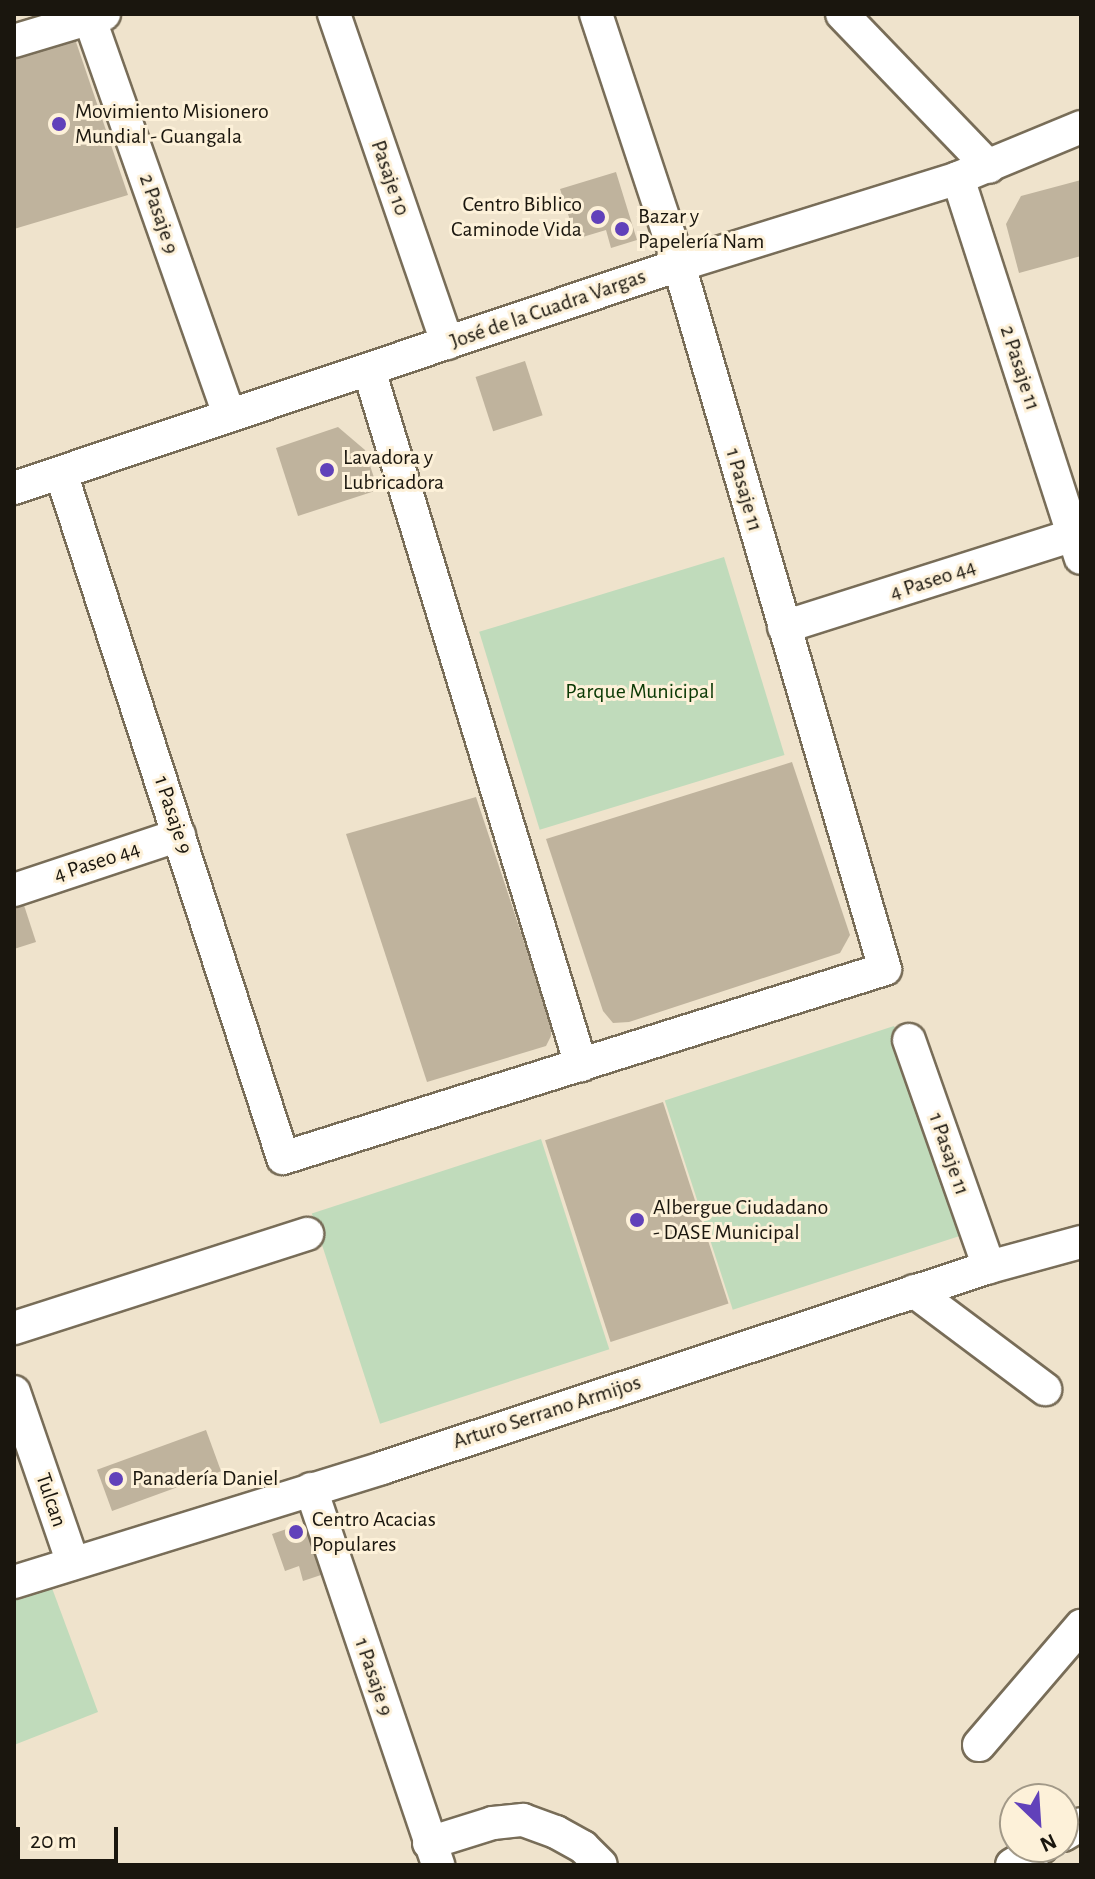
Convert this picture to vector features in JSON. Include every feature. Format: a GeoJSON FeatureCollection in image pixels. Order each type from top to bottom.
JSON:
{"type":"FeatureCollection","features":[{"type":"Feature","properties":{"kind":"street","name":"Pasaje 10"},"geometry":{"type":"LineString","coordinates":[[334,14],[447,343]]}},
{"type":"Feature","properties":{"kind":"street","name":"1 Pasaje 11"},"geometry":{"type":"LineString","coordinates":[[581,1065],[885,969],[679,265],[596,14]]}},
{"type":"Feature","properties":{"kind":"street"},"geometry":{"type":"LineString","coordinates":[[842,14],[989,167]]}},
{"type":"Feature","properties":{"kind":"street"},"geometry":{"type":"LineString","coordinates":[[14,41],[94,15]]}},
{"type":"Feature","properties":{"kind":"street","name":"2 Pasaje 9"},"geometry":{"type":"LineString","coordinates":[[94,15],[229,415]]}},
{"type":"Feature","properties":{"kind":"street","name":"José de la Cuadra Vargas"},"geometry":{"type":"LineString","coordinates":[[14,488],[679,265],[958,178],[1081,127]]}},
{"type":"Feature","properties":{"kind":"street","name":"2 Pasaje 11"},"geometry":{"type":"LineString","coordinates":[[958,178],[1079,542]]}},
{"type":"Feature","properties":{"kind":"street"},"geometry":{"type":"LineString","coordinates":[[369,370],[581,1065]]}},
{"type":"Feature","properties":{"kind":"street","name":"1 Pasaje 9"},"geometry":{"type":"LineString","coordinates":[[61,473],[283,1158],[581,1065]]}},
{"type":"Feature","properties":{"kind":"street","name":"4 Paseo 44"},"geometry":{"type":"LineString","coordinates":[[784,627],[1079,542]]}},
{"type":"Feature","properties":{"kind":"street","name":"4 Paseo 44"},"geometry":{"type":"LineString","coordinates":[[14,890],[179,835]]}},
{"type":"Feature","properties":{"kind":"street","name":"1 Pasaje 11"},"geometry":{"type":"LineString","coordinates":[[909,1040],[989,1267]]}},
{"type":"Feature","properties":{"kind":"street"},"geometry":{"type":"LineString","coordinates":[[14,1328],[307,1234]]}},
{"type":"Feature","properties":{"kind":"street","name":"Arturo Serrano Armijos"},"geometry":{"type":"LineString","coordinates":[[14,1582],[311,1489],[989,1267],[1076,1248]]}},
{"type":"Feature","properties":{"kind":"street"},"geometry":{"type":"LineString","coordinates":[[914,1291],[1045,1389]]}},
{"type":"Feature","properties":{"kind":"street","name":"Tulcan"},"geometry":{"type":"LineString","coordinates":[[14,1392],[73,1563]]}},
{"type":"Feature","properties":{"kind":"street","name":"1 Pasaje 9"},"geometry":{"type":"LineString","coordinates":[[311,1489],[434,1854]]}},
{"type":"Feature","properties":{"kind":"street"},"geometry":{"type":"LineString","coordinates":[[979,1745],[1081,1626]]}},
{"type":"Feature","properties":{"kind":"street"},"geometry":{"type":"LineString","coordinates":[[434,1854],[493,1823],[523,1820],[556,1832],[583,1847],[601,1865]]}},
{"type":"Feature","properties":{"kind":"green space","name":"Parque Municipal"},"geometry":{"type":"Polygon","coordinates":[[[724,557],[785,755],[540,830],[479,632],[724,557]]]}},
{"type":"Feature","properties":{"kind":"green space"},"geometry":{"type":"Polygon","coordinates":[[[894,1026],[962,1235],[733,1310],[665,1100],[894,1026]]]}},
{"type":"Feature","properties":{"kind":"green space"},"geometry":{"type":"Polygon","coordinates":[[[541,1139],[609,1349],[380,1424],[312,1213],[541,1139]]]}},
{"type":"Feature","properties":{"kind":"green space"},"geometry":{"type":"Polygon","coordinates":[[[49,1580],[98,1712],[14,1745],[14,1591],[49,1580]]]}},
{"type":"Feature","properties":{"kind":"building","name":"Movimiento Misionero Mundial - Guangala"},"geometry":{"type":"Polygon","coordinates":[[[74,36],[128,195],[14,229],[14,53],[74,36]]]}},
{"type":"Feature","properties":{"kind":"building"},"geometry":{"type":"Polygon","coordinates":[[[616,172],[637,240],[611,248],[606,230],[576,239],[560,189],[616,172]]]}},
{"type":"Feature","properties":{"kind":"building"},"geometry":{"type":"Polygon","coordinates":[[[1081,180],[1081,256],[1019,273],[1006,224],[1021,196],[1081,180]]]}},
{"type":"Feature","properties":{"kind":"building"},"geometry":{"type":"Polygon","coordinates":[[[525,361],[543,415],[493,431],[476,377],[525,361]]]}},
{"type":"Feature","properties":{"kind":"building","name":"Lavadora y Lubricadora"},"geometry":{"type":"Polygon","coordinates":[[[338,427],[365,450],[378,490],[298,516],[276,448],[338,427]]]}},
{"type":"Feature","properties":{"kind":"building"},"geometry":{"type":"Polygon","coordinates":[[[792,762],[850,935],[840,953],[629,1022],[613,1023],[603,1011],[546,839],[792,762]]]}},
{"type":"Feature","properties":{"kind":"building"},"geometry":{"type":"Polygon","coordinates":[[[476,797],[551,1023],[551,1036],[546,1046],[427,1082],[346,834],[476,797]]]}},
{"type":"Feature","properties":{"kind":"building"},"geometry":{"type":"Polygon","coordinates":[[[20,893],[36,942],[14,949],[14,895],[20,893]]]}},
{"type":"Feature","properties":{"kind":"building","name":"Albergue Ciudadano - DASE Municipal"},"geometry":{"type":"Polygon","coordinates":[[[663,1102],[729,1304],[611,1342],[545,1140],[663,1102]]]}},
{"type":"Feature","properties":{"kind":"building"},"geometry":{"type":"Polygon","coordinates":[[[206,1430],[221,1471],[112,1511],[97,1470],[206,1430]]]}},
{"type":"Feature","properties":{"kind":"building"},"geometry":{"type":"Polygon","coordinates":[[[310,1521],[327,1573],[303,1581],[299,1566],[285,1571],[272,1534],[310,1521]]]}},
{"type":"Feature","properties":{"kind":"place","name":"Movimiento Misionero Mundial - Guangala"},"geometry":{"type":"Point","coordinates":[59,124]}},
{"type":"Feature","properties":{"kind":"place","name":"Centro Biblico Caminode Vida"},"geometry":{"type":"Point","coordinates":[598,217]}},
{"type":"Feature","properties":{"kind":"place","name":"Bazar y Papelería Nam"},"geometry":{"type":"Point","coordinates":[622,229]}},
{"type":"Feature","properties":{"kind":"place","name":"Lavadora y Lubricadora"},"geometry":{"type":"Point","coordinates":[327,470]}},
{"type":"Feature","properties":{"kind":"place","name":"Albergue Ciudadano - DASE Municipal"},"geometry":{"type":"Point","coordinates":[637,1220]}},
{"type":"Feature","properties":{"kind":"place","name":"Panadería Daniel"},"geometry":{"type":"Point","coordinates":[116,1479]}},
{"type":"Feature","properties":{"kind":"place","name":"Centro Acacias Populares"},"geometry":{"type":"Point","coordinates":[296,1532]}}]}
